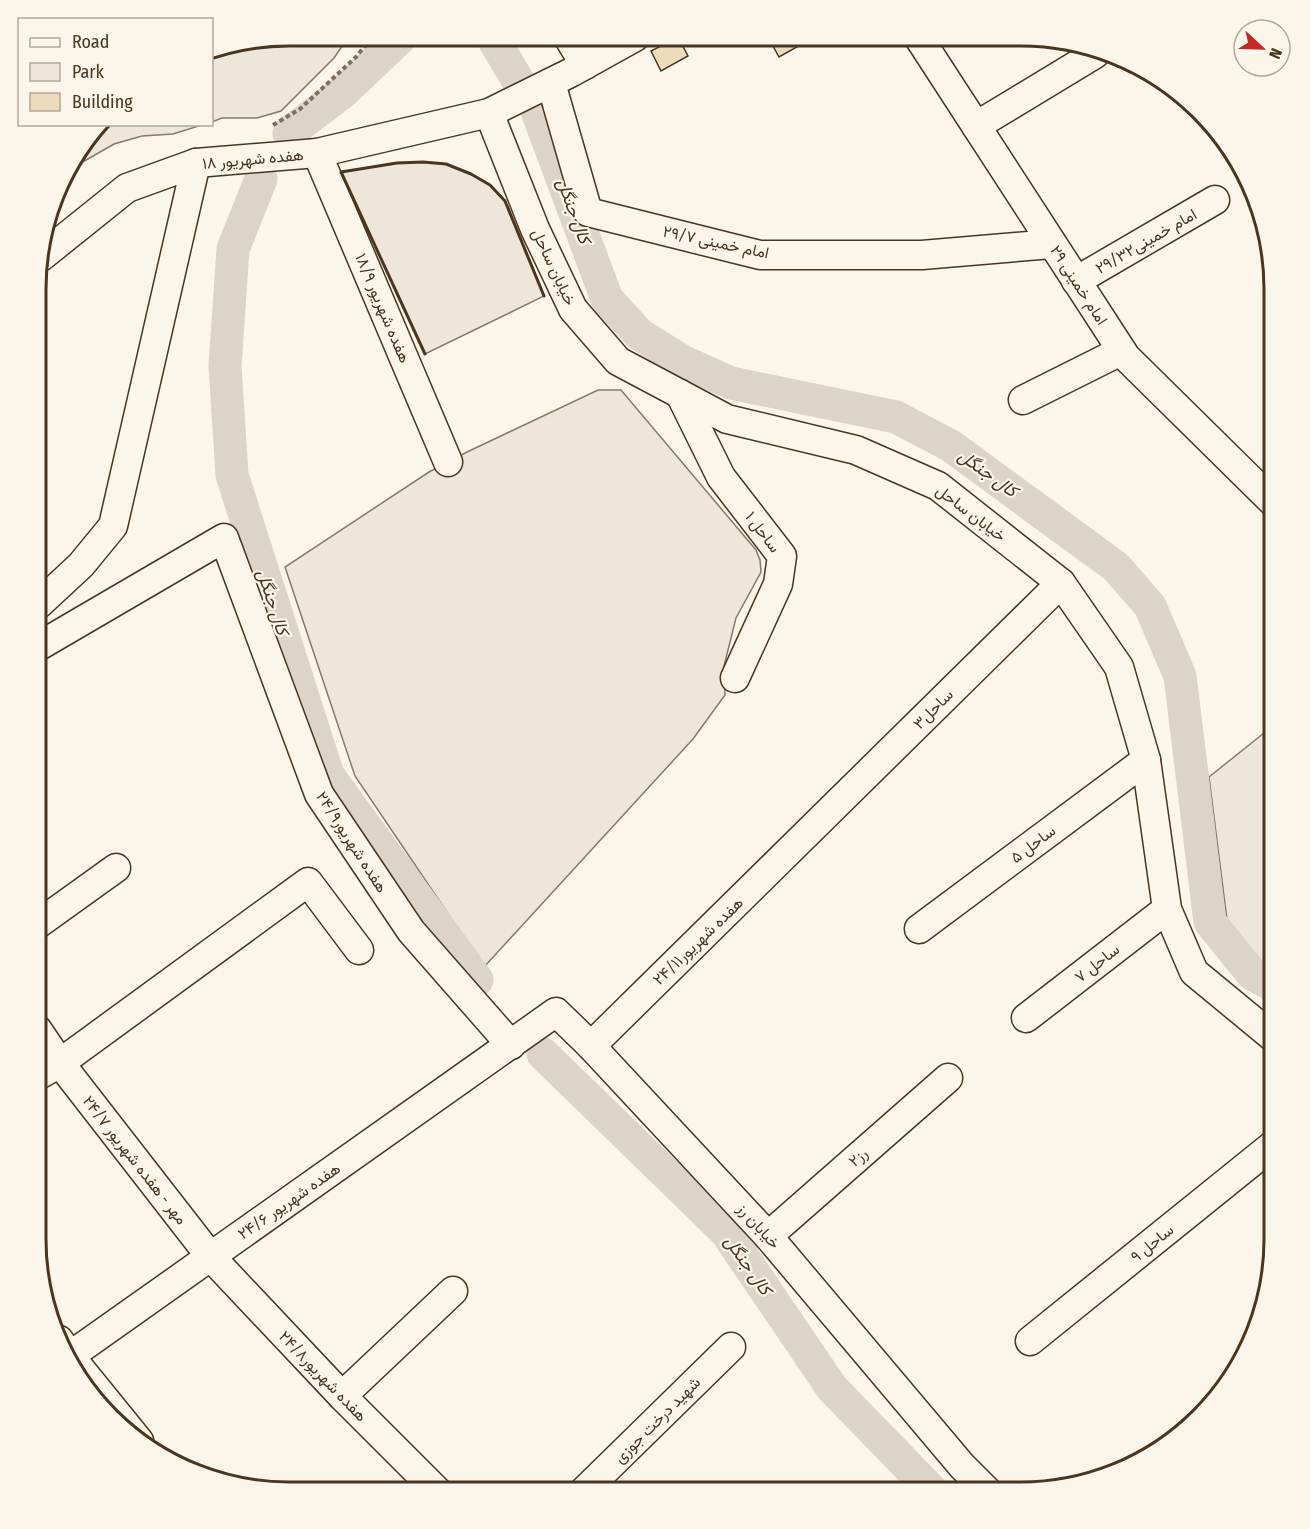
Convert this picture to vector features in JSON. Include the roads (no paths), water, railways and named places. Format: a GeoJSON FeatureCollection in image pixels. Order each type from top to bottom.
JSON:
{"type":"FeatureCollection","features":[{"type":"Feature","properties":{"kind":"street"},"geometry":{"type":"LineString","coordinates":[[573,46],[585,65]]}},
{"type":"Feature","properties":{"kind":"street","name":"هفده شهریور ۱۸"},"geometry":{"type":"LineString","coordinates":[[50,250],[127,188],[196,164],[317,153],[489,113],[619,46]]}},
{"type":"Feature","properties":{"kind":"street","name":"امام خمینی ۲۹"},"geometry":{"type":"LineString","coordinates":[[924,46],[1121,351],[1264,493]]}},
{"type":"Feature","properties":{"kind":"street"},"geometry":{"type":"LineString","coordinates":[[976,126],[1090,57]]}},
{"type":"Feature","properties":{"kind":"street","name":"امام خمینی ۲۹/۷"},"geometry":{"type":"LineString","coordinates":[[551,83],[588,212],[760,255],[922,255],[1052,244]]}},
{"type":"Feature","properties":{"kind":"street","name":"خیابان ساحل"},"geometry":{"type":"LineString","coordinates":[[489,113],[535,229],[573,309],[618,361],[727,419],[856,450],[938,486],[1061,583],[1119,667],[1146,760],[1167,909],[1194,972],[1264,1030]]}},
{"type":"Feature","properties":{"kind":"street","name":"هفده شهریور ۱۸/۹"},"geometry":{"type":"LineString","coordinates":[[317,153],[448,462]]}},
{"type":"Feature","properties":{"kind":"street"},"geometry":{"type":"LineString","coordinates":[[46,598],[81,566],[113,526],[196,164]]}},
{"type":"Feature","properties":{"kind":"street","name":"امام خمینی۲۹/۳۲"},"geometry":{"type":"LineString","coordinates":[[1076,281],[1215,201]]}},
{"type":"Feature","properties":{"kind":"street"},"geometry":{"type":"LineString","coordinates":[[1023,400],[1121,351]]}},
{"type":"Feature","properties":{"kind":"street","name":"ساحل ۱"},"geometry":{"type":"LineString","coordinates":[[680,394],[721,477],[782,556],[778,584],[735,678]]}},
{"type":"Feature","properties":{"kind":"street","name":"هفده شهریور۲۴/۹"},"geometry":{"type":"LineString","coordinates":[[46,642],[224,538],[319,794],[411,930],[511,1045]]}},
{"type":"Feature","properties":{"kind":"street","name":"ساحل۳"},"geometry":{"type":"LineString","coordinates":[[805,836],[1061,583]]}},
{"type":"Feature","properties":{"kind":"street","name":"ساحل ۵"},"geometry":{"type":"LineString","coordinates":[[919,929],[1146,760]]}},
{"type":"Feature","properties":{"kind":"street","name":"هفده شهریور۲۴/۱۱"},"geometry":{"type":"LineString","coordinates":[[591,1046],[805,836]]}},
{"type":"Feature","properties":{"kind":"street"},"geometry":{"type":"LineString","coordinates":[[46,918],[116,868]]}},
{"type":"Feature","properties":{"kind":"street"},"geometry":{"type":"LineString","coordinates":[[48,1069],[308,882],[359,950]]}},
{"type":"Feature","properties":{"kind":"street","name":"ساحل ۷"},"geometry":{"type":"LineString","coordinates":[[1026,1018],[1167,909]]}},
{"type":"Feature","properties":{"kind":"street","name":"خیابان رز"},"geometry":{"type":"LineString","coordinates":[[511,1045],[556,1012],[591,1046],[768,1236],[978,1482]]}},
{"type":"Feature","properties":{"kind":"street","name":"هفده شهریور ۲۴/۶"},"geometry":{"type":"LineString","coordinates":[[72,1347],[210,1256],[511,1045]]}},
{"type":"Feature","properties":{"kind":"street","name":"مهر - هفده شهریور ۲۴/۷"},"geometry":{"type":"LineString","coordinates":[[48,1069],[210,1256]]}},
{"type":"Feature","properties":{"kind":"street","name":"رز۲"},"geometry":{"type":"LineString","coordinates":[[768,1236],[948,1078]]}},
{"type":"Feature","properties":{"kind":"street","name":"ساحل ۹"},"geometry":{"type":"LineString","coordinates":[[1030,1341],[1264,1153]]}},
{"type":"Feature","properties":{"kind":"street","name":"هفده شهریور۲۴/۸"},"geometry":{"type":"LineString","coordinates":[[210,1256],[342,1396],[428,1482]]}},
{"type":"Feature","properties":{"kind":"street"},"geometry":{"type":"LineString","coordinates":[[342,1396],[453,1291]]}},
{"type":"Feature","properties":{"kind":"street","name":"شهید درخت جوزی"},"geometry":{"type":"LineString","coordinates":[[594,1482],[731,1347]]}},
{"type":"Feature","properties":{"kind":"waterway","name":"کال جنگل"},"geometry":{"type":"LineString","coordinates":[[289,133],[343,92],[391,46]]}},
{"type":"Feature","properties":{"kind":"waterway","name":"کال جنگل"},"geometry":{"type":"LineString","coordinates":[[497,46],[517,79]]}},
{"type":"Feature","properties":{"kind":"waterway","name":"کال جنگل"},"geometry":{"type":"LineString","coordinates":[[538,114],[607,299],[639,334],[682,361],[731,383],[896,417],[951,446],[1116,567],[1150,606],[1180,676],[1210,922],[1252,974],[1264,981]]}},
{"type":"Feature","properties":{"kind":"waterway","name":"کال جنگل"},"geometry":{"type":"LineString","coordinates":[[261,179],[233,249],[225,366],[232,475],[328,775],[477,980]]}},
{"type":"Feature","properties":{"kind":"waterway","name":"کال جنگل"},"geometry":{"type":"LineString","coordinates":[[543,1054],[726,1232],[832,1388],[923,1482]]}}]}
